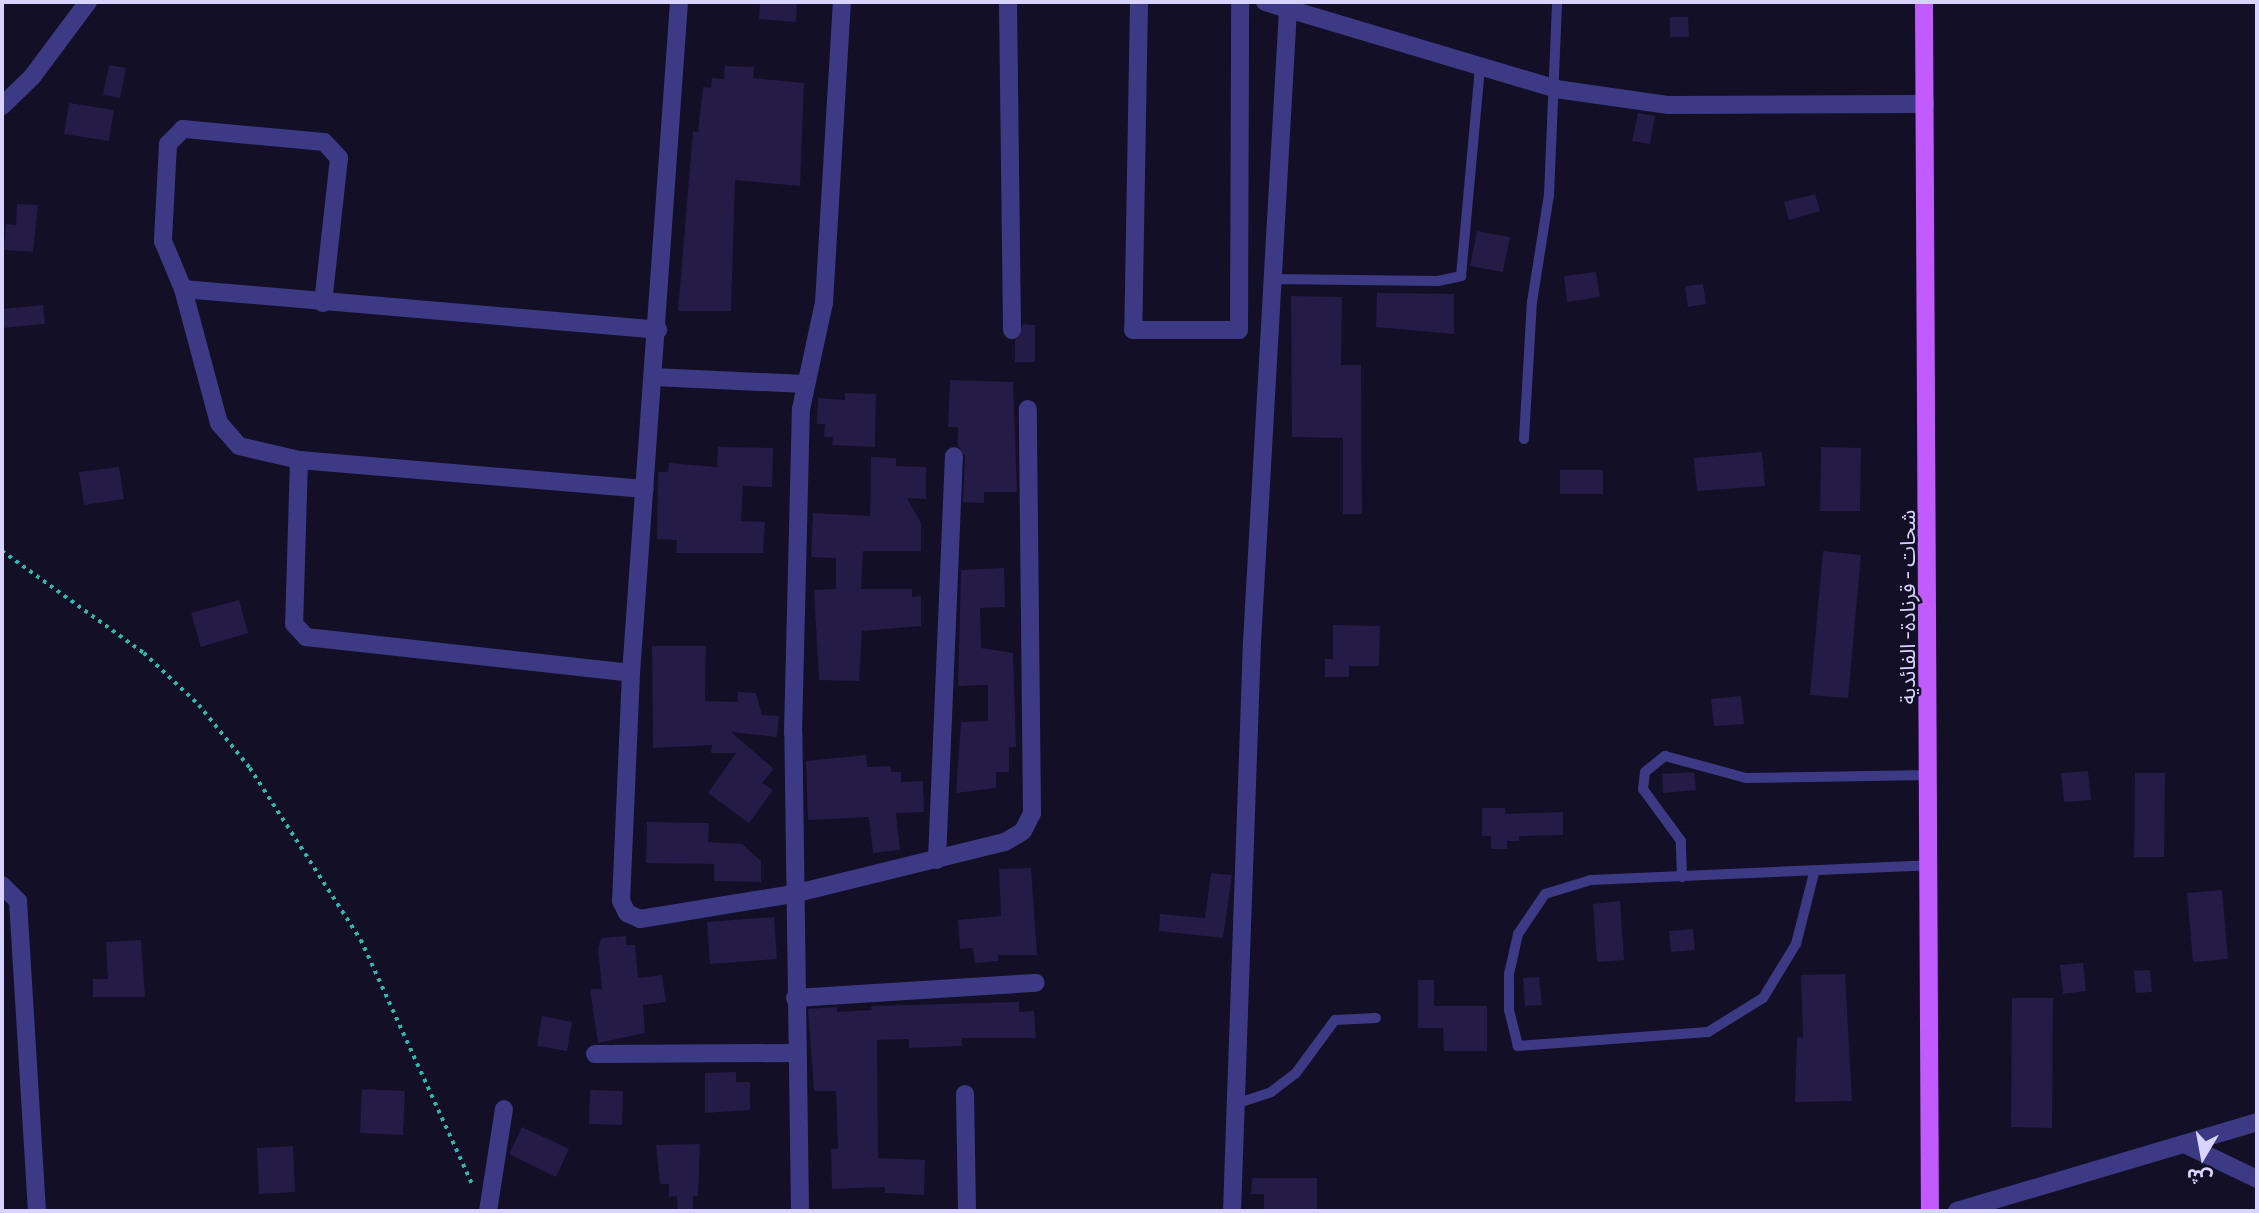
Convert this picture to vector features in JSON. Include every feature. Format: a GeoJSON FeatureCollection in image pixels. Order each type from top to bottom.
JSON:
{"type":"FeatureCollection","features":[{"type":"Feature","properties":{"kind":"main road","name":"شحات - قرنادة- الفائدية"},"geometry":{"type":"LineString","coordinates":[[1924,2],[1930,775],[1930,1211]]}},
{"type":"Feature","properties":{"kind":"street"},"geometry":{"type":"LineString","coordinates":[[2,106],[32,77],[88,2]]}},
{"type":"Feature","properties":{"kind":"street"},"geometry":{"type":"LineString","coordinates":[[679,2],[631,673],[621,901],[627,913],[640,919],[793,894],[1006,842],[1023,831],[1032,813],[1028,409]]}},
{"type":"Feature","properties":{"kind":"street"},"geometry":{"type":"LineString","coordinates":[[800,1211],[793,894],[805,384],[819,344],[824,303],[842,2]]}},
{"type":"Feature","properties":{"kind":"street"},"geometry":{"type":"LineString","coordinates":[[1008,2],[1012,330]]}},
{"type":"Feature","properties":{"kind":"street"},"geometry":{"type":"LineString","coordinates":[[1139,2],[1133,330],[1239,330],[1240,2]]}},
{"type":"Feature","properties":{"kind":"street"},"geometry":{"type":"LineString","coordinates":[[1265,2],[1556,89],[1669,105],[1925,104]]}},
{"type":"Feature","properties":{"kind":"street"},"geometry":{"type":"LineString","coordinates":[[1233,1211],[1235,1104],[1269,279],[1288,10]]}},
{"type":"Feature","properties":{"kind":"street"},"geometry":{"type":"LineString","coordinates":[[323,303],[340,158],[324,142],[183,129],[168,144],[163,241],[183,289],[219,423],[239,446],[299,460],[645,489]]}},
{"type":"Feature","properties":{"kind":"street"},"geometry":{"type":"LineString","coordinates":[[183,289],[657,330]]}},
{"type":"Feature","properties":{"kind":"street"},"geometry":{"type":"LineString","coordinates":[[654,377],[805,384]]}},
{"type":"Feature","properties":{"kind":"street"},"geometry":{"type":"LineString","coordinates":[[937,860],[954,456]]}},
{"type":"Feature","properties":{"kind":"street"},"geometry":{"type":"LineString","coordinates":[[299,460],[294,624],[306,637],[631,673]]}},
{"type":"Feature","properties":{"kind":"street"},"geometry":{"type":"LineString","coordinates":[[2,885],[18,901],[37,1211]]}},
{"type":"Feature","properties":{"kind":"street"},"geometry":{"type":"LineString","coordinates":[[795,998],[1037,983]]}},
{"type":"Feature","properties":{"kind":"street"},"geometry":{"type":"LineString","coordinates":[[595,1054],[796,1053]]}},
{"type":"Feature","properties":{"kind":"street"},"geometry":{"type":"LineString","coordinates":[[965,1094],[967,1211]]}},
{"type":"Feature","properties":{"kind":"street"},"geometry":{"type":"LineString","coordinates":[[488,1211],[505,1109]]}},
{"type":"Feature","properties":{"kind":"street"},"geometry":{"type":"LineString","coordinates":[[1956,1211],[2257,1122]]}},
{"type":"Feature","properties":{"kind":"street"},"geometry":{"type":"LineString","coordinates":[[2184,1144],[2257,1180]]}},
{"type":"Feature","properties":{"kind":"lane"},"geometry":{"type":"LineString","coordinates":[[1524,439],[1532,302],[1549,195],[1558,2]]}},
{"type":"Feature","properties":{"kind":"lane"},"geometry":{"type":"LineString","coordinates":[[1269,279],[1438,281],[1461,276],[1480,68]]}},
{"type":"Feature","properties":{"kind":"lane"},"geometry":{"type":"LineString","coordinates":[[1682,877],[1681,841],[1643,789],[1645,772],[1665,756],[1746,778],[1930,775]]}},
{"type":"Feature","properties":{"kind":"lane"},"geometry":{"type":"LineString","coordinates":[[1814,873],[1796,944],[1763,998],[1708,1032],[1518,1046],[1509,1010],[1509,974],[1518,934],[1545,894],[1591,880],[1814,873],[1930,865]]}},
{"type":"Feature","properties":{"kind":"lane"},"geometry":{"type":"LineString","coordinates":[[1235,1104],[1271,1092],[1296,1073],[1335,1020],[1376,1018]]}},
{"type":"Feature","properties":{"kind":"path"},"geometry":{"type":"LineString","coordinates":[[2,551],[144,653],[199,705],[250,768],[361,940],[474,1188]]}},
{"type":"Feature","properties":{"kind":"building"},"geometry":{"type":"Polygon","coordinates":[[[760,2],[797,2],[796,22],[759,19],[760,2]]]}},
{"type":"Feature","properties":{"kind":"building"},"geometry":{"type":"Polygon","coordinates":[[[1670,17],[1688,17],[1689,37],[1670,37],[1670,17]]]}},
{"type":"Feature","properties":{"kind":"building"},"geometry":{"type":"Polygon","coordinates":[[[109,65],[126,68],[120,98],[103,95],[109,65]]]}},
{"type":"Feature","properties":{"kind":"building"},"geometry":{"type":"Polygon","coordinates":[[[725,66],[754,67],[753,78],[804,83],[800,186],[735,180],[731,311],[678,311],[693,131],[698,132],[703,87],[711,88],[712,78],[724,79],[725,66]]]}},
{"type":"Feature","properties":{"kind":"building"},"geometry":{"type":"Polygon","coordinates":[[[69,103],[114,110],[109,141],[64,134],[69,103]]]}},
{"type":"Feature","properties":{"kind":"building"},"geometry":{"type":"Polygon","coordinates":[[[1638,113],[1655,116],[1650,144],[1632,141],[1638,113]]]}},
{"type":"Feature","properties":{"kind":"building"},"geometry":{"type":"Polygon","coordinates":[[[1815,194],[1820,211],[1789,220],[1784,202],[1815,194]]]}},
{"type":"Feature","properties":{"kind":"building"},"geometry":{"type":"Polygon","coordinates":[[[17,204],[38,205],[33,252],[4,250],[6,224],[16,225],[17,204]]]}},
{"type":"Feature","properties":{"kind":"building"},"geometry":{"type":"Polygon","coordinates":[[[1477,231],[1510,237],[1503,272],[1470,266],[1477,231]]]}},
{"type":"Feature","properties":{"kind":"building"},"geometry":{"type":"Polygon","coordinates":[[[1596,272],[1600,297],[1567,302],[1564,276],[1596,272]]]}},
{"type":"Feature","properties":{"kind":"building"},"geometry":{"type":"Polygon","coordinates":[[[1703,284],[1706,304],[1688,307],[1685,286],[1703,284]]]}},
{"type":"Feature","properties":{"kind":"building"},"geometry":{"type":"Polygon","coordinates":[[[1377,293],[1454,294],[1454,334],[1376,327],[1377,293]]]}},
{"type":"Feature","properties":{"kind":"building"},"geometry":{"type":"Polygon","coordinates":[[[1291,296],[1342,297],[1341,365],[1361,365],[1362,514],[1343,514],[1343,438],[1292,437],[1291,296]]]}},
{"type":"Feature","properties":{"kind":"building"},"geometry":{"type":"Polygon","coordinates":[[[43,305],[45,324],[2,328],[2,309],[43,305]]]}},
{"type":"Feature","properties":{"kind":"building"},"geometry":{"type":"Polygon","coordinates":[[[1023,324],[1035,325],[1035,362],[1015,362],[1015,341],[1023,324]]]}},
{"type":"Feature","properties":{"kind":"building"},"geometry":{"type":"Polygon","coordinates":[[[950,380],[1013,382],[1017,492],[984,492],[984,503],[963,502],[965,456],[958,446],[958,427],[948,427],[950,380]]]}},
{"type":"Feature","properties":{"kind":"building"},"geometry":{"type":"Polygon","coordinates":[[[845,393],[876,394],[875,447],[832,445],[833,437],[824,437],[825,424],[817,424],[818,398],[845,400],[845,393]]]}},
{"type":"Feature","properties":{"kind":"building"},"geometry":{"type":"Polygon","coordinates":[[[718,447],[773,448],[772,487],[743,486],[741,521],[765,522],[763,553],[676,553],[677,540],[657,539],[658,472],[668,472],[669,463],[717,467],[718,447]]]}},
{"type":"Feature","properties":{"kind":"building"},"geometry":{"type":"Polygon","coordinates":[[[1821,447],[1861,448],[1860,511],[1820,511],[1821,447]]]}},
{"type":"Feature","properties":{"kind":"building"},"geometry":{"type":"Polygon","coordinates":[[[1762,452],[1765,486],[1697,491],[1694,458],[1762,452]]]}},
{"type":"Feature","properties":{"kind":"building"},"geometry":{"type":"Polygon","coordinates":[[[871,457],[896,458],[896,466],[926,467],[926,499],[907,498],[921,523],[921,551],[863,551],[861,589],[912,589],[912,597],[921,596],[921,626],[862,631],[859,681],[819,680],[814,590],[836,589],[836,558],[811,557],[813,513],[870,516],[871,457]]]}},
{"type":"Feature","properties":{"kind":"building"},"geometry":{"type":"Polygon","coordinates":[[[119,467],[124,499],[84,505],[79,472],[119,467]]]}},
{"type":"Feature","properties":{"kind":"building"},"geometry":{"type":"Polygon","coordinates":[[[1560,470],[1603,470],[1603,494],[1560,494],[1560,470]]]}},
{"type":"Feature","properties":{"kind":"building"},"geometry":{"type":"Polygon","coordinates":[[[1823,551],[1861,555],[1848,698],[1810,695],[1823,551]]]}},
{"type":"Feature","properties":{"kind":"building"},"geometry":{"type":"Polygon","coordinates":[[[1004,568],[1005,607],[980,608],[981,648],[1013,653],[1016,747],[1009,747],[1009,772],[996,772],[996,788],[956,793],[961,722],[988,721],[988,685],[958,686],[961,570],[1004,568]]]}},
{"type":"Feature","properties":{"kind":"building"},"geometry":{"type":"Polygon","coordinates":[[[239,600],[248,633],[201,647],[191,613],[239,600]]]}},
{"type":"Feature","properties":{"kind":"building"},"geometry":{"type":"Polygon","coordinates":[[[1333,625],[1380,626],[1379,666],[1349,666],[1349,677],[1325,677],[1325,659],[1333,659],[1333,625]]]}},
{"type":"Feature","properties":{"kind":"building"},"geometry":{"type":"Polygon","coordinates":[[[652,646],[706,646],[705,701],[738,702],[738,692],[756,693],[762,715],[779,716],[777,737],[731,732],[774,769],[762,783],[773,790],[749,823],[708,793],[736,753],[711,753],[712,745],[653,748],[652,646]]]}},
{"type":"Feature","properties":{"kind":"building"},"geometry":{"type":"Polygon","coordinates":[[[1741,696],[1744,724],[1714,726],[1711,699],[1741,696]]]}},
{"type":"Feature","properties":{"kind":"building"},"geometry":{"type":"Polygon","coordinates":[[[866,755],[867,767],[891,766],[891,772],[901,772],[901,782],[923,781],[924,812],[896,813],[900,850],[873,853],[869,817],[808,820],[806,761],[866,755]]]}},
{"type":"Feature","properties":{"kind":"building"},"geometry":{"type":"Polygon","coordinates":[[[2088,771],[2091,800],[2064,802],[2061,773],[2088,771]]]}},
{"type":"Feature","properties":{"kind":"building"},"geometry":{"type":"Polygon","coordinates":[[[1694,772],[1696,790],[1663,793],[1662,774],[1694,772]]]}},
{"type":"Feature","properties":{"kind":"building"},"geometry":{"type":"Polygon","coordinates":[[[2135,773],[2165,773],[2164,857],[2134,857],[2135,773]]]}},
{"type":"Feature","properties":{"kind":"building"},"geometry":{"type":"Polygon","coordinates":[[[1482,808],[1505,808],[1505,814],[1563,812],[1563,835],[1519,836],[1519,841],[1507,841],[1507,849],[1491,849],[1491,836],[1482,836],[1482,808]]]}},
{"type":"Feature","properties":{"kind":"building"},"geometry":{"type":"Polygon","coordinates":[[[647,822],[709,823],[708,842],[742,844],[761,861],[761,882],[714,881],[714,864],[646,863],[647,822]]]}},
{"type":"Feature","properties":{"kind":"building"},"geometry":{"type":"Polygon","coordinates":[[[1031,868],[1037,955],[998,955],[998,961],[975,963],[973,948],[960,949],[958,920],[1001,916],[999,869],[1031,868]]]}},
{"type":"Feature","properties":{"kind":"building"},"geometry":{"type":"Polygon","coordinates":[[[1211,873],[1232,875],[1223,938],[1159,931],[1160,914],[1205,918],[1211,873]]]}},
{"type":"Feature","properties":{"kind":"building"},"geometry":{"type":"Polygon","coordinates":[[[2222,890],[2228,959],[2193,962],[2187,893],[2222,890]]]}},
{"type":"Feature","properties":{"kind":"building"},"geometry":{"type":"Polygon","coordinates":[[[1620,901],[1624,960],[1597,962],[1593,904],[1620,901]]]}},
{"type":"Feature","properties":{"kind":"building"},"geometry":{"type":"Polygon","coordinates":[[[774,917],[777,959],[710,964],[707,922],[774,917]]]}},
{"type":"Feature","properties":{"kind":"building"},"geometry":{"type":"Polygon","coordinates":[[[1693,929],[1695,950],[1671,952],[1669,931],[1693,929]]]}},
{"type":"Feature","properties":{"kind":"building"},"geometry":{"type":"Polygon","coordinates":[[[626,936],[626,945],[635,945],[638,978],[662,975],[666,1002],[643,1005],[645,1033],[598,1043],[590,989],[602,989],[598,948],[601,938],[626,936]]]}},
{"type":"Feature","properties":{"kind":"building"},"geometry":{"type":"Polygon","coordinates":[[[141,940],[145,997],[93,997],[93,979],[108,979],[106,942],[141,940]]]}},
{"type":"Feature","properties":{"kind":"building"},"geometry":{"type":"Polygon","coordinates":[[[2083,963],[2086,991],[2063,994],[2060,965],[2083,963]]]}},
{"type":"Feature","properties":{"kind":"building"},"geometry":{"type":"Polygon","coordinates":[[[2150,970],[2152,992],[2136,993],[2134,971],[2150,970]]]}},
{"type":"Feature","properties":{"kind":"building"},"geometry":{"type":"Polygon","coordinates":[[[1845,974],[1852,1101],[1795,1102],[1797,1037],[1803,1038],[1801,975],[1845,974]]]}},
{"type":"Feature","properties":{"kind":"building"},"geometry":{"type":"Polygon","coordinates":[[[1539,977],[1542,1005],[1525,1006],[1523,978],[1539,977]]]}},
{"type":"Feature","properties":{"kind":"building"},"geometry":{"type":"Polygon","coordinates":[[[1418,980],[1434,980],[1434,1006],[1487,1006],[1487,1051],[1444,1051],[1443,1028],[1418,1028],[1418,980]]]}},
{"type":"Feature","properties":{"kind":"building"},"geometry":{"type":"Polygon","coordinates":[[[2012,998],[2053,998],[2052,1128],[2011,1127],[2012,998]]]}},
{"type":"Feature","properties":{"kind":"building"},"geometry":{"type":"Polygon","coordinates":[[[1019,1002],[1019,1012],[1034,1011],[1036,1038],[962,1038],[962,1046],[909,1048],[909,1039],[877,1040],[878,1158],[925,1160],[924,1195],[885,1193],[885,1187],[832,1189],[831,1149],[838,1149],[836,1091],[814,1091],[808,1009],[837,1007],[837,1012],[872,1010],[871,1006],[1019,1002]]]}},
{"type":"Feature","properties":{"kind":"building"},"geometry":{"type":"Polygon","coordinates":[[[542,1016],[572,1022],[567,1051],[537,1046],[542,1016]]]}},
{"type":"Feature","properties":{"kind":"building"},"geometry":{"type":"Polygon","coordinates":[[[736,1072],[736,1082],[750,1082],[750,1110],[705,1113],[705,1073],[736,1072]]]}},
{"type":"Feature","properties":{"kind":"building"},"geometry":{"type":"Polygon","coordinates":[[[362,1089],[405,1091],[403,1135],[360,1133],[362,1089]]]}},
{"type":"Feature","properties":{"kind":"building"},"geometry":{"type":"Polygon","coordinates":[[[590,1090],[623,1091],[622,1125],[589,1124],[590,1090]]]}},
{"type":"Feature","properties":{"kind":"building"},"geometry":{"type":"Polygon","coordinates":[[[522,1127],[569,1149],[556,1177],[509,1154],[522,1127]]]}},
{"type":"Feature","properties":{"kind":"building"},"geometry":{"type":"Polygon","coordinates":[[[700,1144],[698,1196],[693,1196],[693,1211],[678,1211],[677,1196],[669,1197],[669,1184],[660,1184],[656,1145],[700,1144]]]}},
{"type":"Feature","properties":{"kind":"building"},"geometry":{"type":"Polygon","coordinates":[[[293,1146],[295,1192],[259,1194],[257,1148],[293,1146]]]}},
{"type":"Feature","properties":{"kind":"building"},"geometry":{"type":"Polygon","coordinates":[[[1252,1178],[1317,1178],[1317,1211],[1264,1211],[1264,1194],[1251,1194],[1252,1178]]]}}]}
